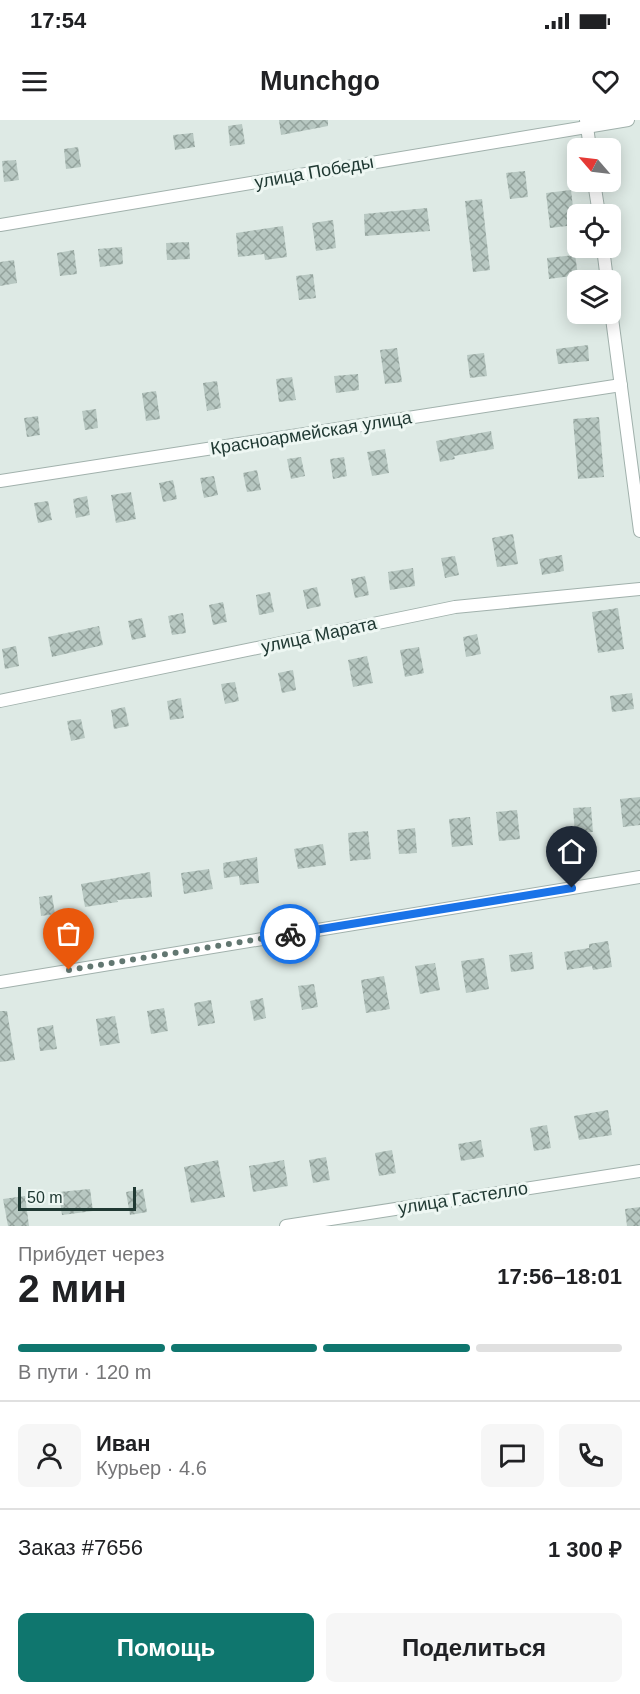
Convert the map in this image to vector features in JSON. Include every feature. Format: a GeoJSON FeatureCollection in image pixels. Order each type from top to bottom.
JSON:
{"type":"FeatureCollection","features":[{"type":"Feature","properties":{"kind":"street","name":"улица Победы"},"geometry":{"type":"LineString","coordinates":[[0,225],[586,123],[628,120]]}},
{"type":"Feature","properties":{"kind":"street"},"geometry":{"type":"LineString","coordinates":[[586,123],[588,138]]}},
{"type":"Feature","properties":{"kind":"street"},"geometry":{"type":"LineString","coordinates":[[613,324],[640,531]]}},
{"type":"Feature","properties":{"kind":"street","name":"Красноармейская улица"},"geometry":{"type":"LineString","coordinates":[[0,481],[621,385]]}},
{"type":"Feature","properties":{"kind":"street","name":"улица Марата"},"geometry":{"type":"LineString","coordinates":[[0,701],[455,607],[640,589]]}},
{"type":"Feature","properties":{"kind":"street"},"geometry":{"type":"LineString","coordinates":[[0,982],[640,877]]}},
{"type":"Feature","properties":{"kind":"street","name":"улица Гастелло"},"geometry":{"type":"LineString","coordinates":[[286,1226],[640,1170]]}},
{"type":"Feature","properties":{"kind":"building"},"geometry":{"type":"Polygon","coordinates":[[[279,120],[328,120],[328,126],[281,135],[279,120]]]}},
{"type":"Feature","properties":{"kind":"building"},"geometry":{"type":"Polygon","coordinates":[[[242,124],[245,144],[230,146],[228,126],[242,124]]]}},
{"type":"Feature","properties":{"kind":"building"},"geometry":{"type":"Polygon","coordinates":[[[193,133],[195,147],[175,150],[173,135],[193,133]]]}},
{"type":"Feature","properties":{"kind":"building"},"geometry":{"type":"Polygon","coordinates":[[[78,147],[81,167],[66,169],[64,149],[78,147]]]}},
{"type":"Feature","properties":{"kind":"building"},"geometry":{"type":"Polygon","coordinates":[[[16,160],[19,180],[4,182],[2,161],[16,160]]]}},
{"type":"Feature","properties":{"kind":"building"},"geometry":{"type":"Polygon","coordinates":[[[525,171],[528,197],[510,199],[506,173],[525,171]]]}},
{"type":"Feature","properties":{"kind":"building"},"geometry":{"type":"Polygon","coordinates":[[[571,192],[573,204],[567,204],[567,226],[550,228],[546,193],[571,192]]]}},
{"type":"Feature","properties":{"kind":"building"},"geometry":{"type":"Polygon","coordinates":[[[482,199],[490,270],[473,272],[465,201],[482,199]]]}},
{"type":"Feature","properties":{"kind":"building"},"geometry":{"type":"Polygon","coordinates":[[[427,208],[430,231],[365,236],[364,214],[427,208]]]}},
{"type":"Feature","properties":{"kind":"building"},"geometry":{"type":"Polygon","coordinates":[[[333,220],[336,248],[316,251],[312,223],[333,220]]]}},
{"type":"Feature","properties":{"kind":"building"},"geometry":{"type":"Polygon","coordinates":[[[283,226],[287,257],[265,260],[264,254],[238,257],[236,233],[283,226]]]}},
{"type":"Feature","properties":{"kind":"building"},"geometry":{"type":"Polygon","coordinates":[[[189,242],[190,259],[167,260],[166,243],[189,242]]]}},
{"type":"Feature","properties":{"kind":"building"},"geometry":{"type":"Polygon","coordinates":[[[122,247],[123,264],[100,267],[98,249],[122,247]]]}},
{"type":"Feature","properties":{"kind":"building"},"geometry":{"type":"Polygon","coordinates":[[[74,250],[77,274],[60,276],[57,253],[74,250]]]}},
{"type":"Feature","properties":{"kind":"building"},"geometry":{"type":"Polygon","coordinates":[[[567,256],[567,258],[575,258],[577,270],[567,270],[567,277],[549,279],[547,258],[567,256]]]}},
{"type":"Feature","properties":{"kind":"building"},"geometry":{"type":"Polygon","coordinates":[[[14,260],[17,283],[0,286],[0,262],[14,260]]]}},
{"type":"Feature","properties":{"kind":"building"},"geometry":{"type":"Polygon","coordinates":[[[313,274],[316,298],[299,300],[296,276],[313,274]]]}},
{"type":"Feature","properties":{"kind":"building"},"geometry":{"type":"Polygon","coordinates":[[[588,345],[589,361],[558,364],[556,349],[588,345]]]}},
{"type":"Feature","properties":{"kind":"building"},"geometry":{"type":"Polygon","coordinates":[[[397,348],[402,382],[385,384],[380,350],[397,348]]]}},
{"type":"Feature","properties":{"kind":"building"},"geometry":{"type":"Polygon","coordinates":[[[484,353],[487,376],[470,378],[467,355],[484,353]]]}},
{"type":"Feature","properties":{"kind":"building"},"geometry":{"type":"Polygon","coordinates":[[[358,374],[359,390],[336,393],[334,376],[358,374]]]}},
{"type":"Feature","properties":{"kind":"building"},"geometry":{"type":"Polygon","coordinates":[[[292,377],[296,400],[279,402],[276,379],[292,377]]]}},
{"type":"Feature","properties":{"kind":"building"},"geometry":{"type":"Polygon","coordinates":[[[217,381],[221,408],[207,411],[203,383],[217,381]]]}},
{"type":"Feature","properties":{"kind":"building"},"geometry":{"type":"Polygon","coordinates":[[[156,391],[160,419],[146,421],[142,393],[156,391]]]}},
{"type":"Feature","properties":{"kind":"building"},"geometry":{"type":"Polygon","coordinates":[[[96,409],[98,428],[85,430],[82,411],[96,409]]]}},
{"type":"Feature","properties":{"kind":"building"},"geometry":{"type":"Polygon","coordinates":[[[38,416],[40,435],[27,437],[24,418],[38,416]]]}},
{"type":"Feature","properties":{"kind":"building"},"geometry":{"type":"Polygon","coordinates":[[[599,417],[604,477],[578,479],[573,419],[599,417]]]}},
{"type":"Feature","properties":{"kind":"building"},"geometry":{"type":"Polygon","coordinates":[[[491,431],[494,449],[454,456],[455,459],[440,462],[436,441],[491,431]]]}},
{"type":"Feature","properties":{"kind":"building"},"geometry":{"type":"Polygon","coordinates":[[[385,449],[389,473],[372,476],[367,452],[385,449]]]}},
{"type":"Feature","properties":{"kind":"building"},"geometry":{"type":"Polygon","coordinates":[[[301,457],[305,476],[291,479],[287,459],[301,457]]]}},
{"type":"Feature","properties":{"kind":"building"},"geometry":{"type":"Polygon","coordinates":[[[344,457],[347,476],[333,479],[330,459],[344,457]]]}},
{"type":"Feature","properties":{"kind":"building"},"geometry":{"type":"Polygon","coordinates":[[[257,470],[261,490],[247,492],[243,473],[257,470]]]}},
{"type":"Feature","properties":{"kind":"building"},"geometry":{"type":"Polygon","coordinates":[[[214,476],[218,495],[204,498],[200,478],[214,476]]]}},
{"type":"Feature","properties":{"kind":"building"},"geometry":{"type":"Polygon","coordinates":[[[173,480],[177,499],[163,502],[159,483],[173,480]]]}},
{"type":"Feature","properties":{"kind":"building"},"geometry":{"type":"Polygon","coordinates":[[[131,492],[136,519],[116,523],[111,495],[131,492]]]}},
{"type":"Feature","properties":{"kind":"building"},"geometry":{"type":"Polygon","coordinates":[[[87,496],[90,515],[76,518],[73,499],[87,496]]]}},
{"type":"Feature","properties":{"kind":"building"},"geometry":{"type":"Polygon","coordinates":[[[48,501],[52,520],[38,523],[34,503],[48,501]]]}},
{"type":"Feature","properties":{"kind":"building"},"geometry":{"type":"Polygon","coordinates":[[[513,534],[518,564],[497,567],[492,538],[513,534]]]}},
{"type":"Feature","properties":{"kind":"building"},"geometry":{"type":"Polygon","coordinates":[[[562,555],[564,571],[542,575],[539,559],[562,555]]]}},
{"type":"Feature","properties":{"kind":"building"},"geometry":{"type":"Polygon","coordinates":[[[455,556],[459,575],[445,578],[441,558],[455,556]]]}},
{"type":"Feature","properties":{"kind":"building"},"geometry":{"type":"Polygon","coordinates":[[[413,568],[415,586],[390,590],[388,572],[413,568]]]}},
{"type":"Feature","properties":{"kind":"building"},"geometry":{"type":"Polygon","coordinates":[[[365,576],[369,595],[355,598],[351,579],[365,576]]]}},
{"type":"Feature","properties":{"kind":"building"},"geometry":{"type":"Polygon","coordinates":[[[317,587],[321,606],[307,609],[303,590],[317,587]]]}},
{"type":"Feature","properties":{"kind":"building"},"geometry":{"type":"Polygon","coordinates":[[[270,592],[274,612],[259,615],[256,595],[270,592]]]}},
{"type":"Feature","properties":{"kind":"building"},"geometry":{"type":"Polygon","coordinates":[[[223,602],[227,622],[213,625],[209,605],[223,602]]]}},
{"type":"Feature","properties":{"kind":"building"},"geometry":{"type":"Polygon","coordinates":[[[618,608],[624,649],[598,653],[592,612],[618,608]]]}},
{"type":"Feature","properties":{"kind":"building"},"geometry":{"type":"Polygon","coordinates":[[[183,613],[186,633],[172,635],[168,616],[183,613]]]}},
{"type":"Feature","properties":{"kind":"building"},"geometry":{"type":"Polygon","coordinates":[[[142,618],[146,637],[132,640],[128,621],[142,618]]]}},
{"type":"Feature","properties":{"kind":"building"},"geometry":{"type":"Polygon","coordinates":[[[99,626],[103,645],[52,657],[48,637],[99,626]]]}},
{"type":"Feature","properties":{"kind":"building"},"geometry":{"type":"Polygon","coordinates":[[[477,634],[481,654],[466,657],[463,637],[477,634]]]}},
{"type":"Feature","properties":{"kind":"building"},"geometry":{"type":"Polygon","coordinates":[[[16,646],[19,666],[5,669],[2,649],[16,646]]]}},
{"type":"Feature","properties":{"kind":"building"},"geometry":{"type":"Polygon","coordinates":[[[419,647],[424,673],[405,677],[400,650],[419,647]]]}},
{"type":"Feature","properties":{"kind":"building"},"geometry":{"type":"Polygon","coordinates":[[[367,656],[373,683],[353,687],[348,660],[367,656]]]}},
{"type":"Feature","properties":{"kind":"building"},"geometry":{"type":"Polygon","coordinates":[[[293,670],[296,690],[282,693],[278,673],[293,670]]]}},
{"type":"Feature","properties":{"kind":"building"},"geometry":{"type":"Polygon","coordinates":[[[235,682],[239,701],[225,704],[221,684],[235,682]]]}},
{"type":"Feature","properties":{"kind":"building"},"geometry":{"type":"Polygon","coordinates":[[[632,693],[634,709],[612,712],[610,696],[632,693]]]}},
{"type":"Feature","properties":{"kind":"building"},"geometry":{"type":"Polygon","coordinates":[[[181,698],[184,718],[170,720],[167,701],[181,698]]]}},
{"type":"Feature","properties":{"kind":"building"},"geometry":{"type":"Polygon","coordinates":[[[125,707],[129,726],[114,729],[111,710],[125,707]]]}},
{"type":"Feature","properties":{"kind":"building"},"geometry":{"type":"Polygon","coordinates":[[[81,719],[85,738],[71,741],[67,721],[81,719]]]}},
{"type":"Feature","properties":{"kind":"building"},"geometry":{"type":"Polygon","coordinates":[[[640,797],[640,825],[623,827],[620,799],[640,797]]]}},
{"type":"Feature","properties":{"kind":"building"},"geometry":{"type":"Polygon","coordinates":[[[591,807],[593,832],[575,833],[573,808],[591,807]]]}},
{"type":"Feature","properties":{"kind":"building"},"geometry":{"type":"Polygon","coordinates":[[[517,810],[520,839],[499,841],[496,812],[517,810]]]}},
{"type":"Feature","properties":{"kind":"building"},"geometry":{"type":"Polygon","coordinates":[[[470,817],[473,845],[452,847],[449,819],[470,817]]]}},
{"type":"Feature","properties":{"kind":"building"},"geometry":{"type":"Polygon","coordinates":[[[415,828],[417,853],[399,854],[397,830],[415,828]]]}},
{"type":"Feature","properties":{"kind":"building"},"geometry":{"type":"Polygon","coordinates":[[[368,831],[371,859],[350,861],[348,833],[368,831]]]}},
{"type":"Feature","properties":{"kind":"building"},"geometry":{"type":"Polygon","coordinates":[[[323,844],[326,865],[298,869],[294,849],[323,844]]]}},
{"type":"Feature","properties":{"kind":"building"},"geometry":{"type":"Polygon","coordinates":[[[257,857],[259,883],[240,885],[239,876],[224,878],[223,863],[257,857]]]}},
{"type":"Feature","properties":{"kind":"building"},"geometry":{"type":"Polygon","coordinates":[[[209,869],[213,889],[184,894],[181,873],[209,869]]]}},
{"type":"Feature","properties":{"kind":"building"},"geometry":{"type":"Polygon","coordinates":[[[150,872],[152,897],[117,900],[118,902],[85,907],[81,884],[150,872]]]}},
{"type":"Feature","properties":{"kind":"building"},"geometry":{"type":"Polygon","coordinates":[[[52,895],[55,914],[41,916],[39,897],[52,895]]]}},
{"type":"Feature","properties":{"kind":"building"},"geometry":{"type":"Polygon","coordinates":[[[608,941],[612,967],[593,970],[592,966],[567,970],[564,952],[589,948],[589,944],[608,941]]]}},
{"type":"Feature","properties":{"kind":"building"},"geometry":{"type":"Polygon","coordinates":[[[532,952],[534,969],[511,972],[509,955],[532,952]]]}},
{"type":"Feature","properties":{"kind":"building"},"geometry":{"type":"Polygon","coordinates":[[[484,958],[489,989],[466,993],[461,961],[484,958]]]}},
{"type":"Feature","properties":{"kind":"building"},"geometry":{"type":"Polygon","coordinates":[[[435,963],[440,990],[420,994],[415,966],[435,963]]]}},
{"type":"Feature","properties":{"kind":"building"},"geometry":{"type":"Polygon","coordinates":[[[384,976],[390,1009],[366,1013],[361,980],[384,976]]]}},
{"type":"Feature","properties":{"kind":"building"},"geometry":{"type":"Polygon","coordinates":[[[314,984],[318,1007],[302,1010],[298,986],[314,984]]]}},
{"type":"Feature","properties":{"kind":"building"},"geometry":{"type":"Polygon","coordinates":[[[263,998],[266,1018],[254,1021],[250,1001],[263,998]]]}},
{"type":"Feature","properties":{"kind":"building"},"geometry":{"type":"Polygon","coordinates":[[[211,1000],[215,1023],[198,1026],[194,1003],[211,1000]]]}},
{"type":"Feature","properties":{"kind":"building"},"geometry":{"type":"Polygon","coordinates":[[[164,1008],[168,1031],[151,1034],[147,1011],[164,1008]]]}},
{"type":"Feature","properties":{"kind":"building"},"geometry":{"type":"Polygon","coordinates":[[[0,1011],[7,1011],[15,1060],[0,1062],[0,1011]]]}},
{"type":"Feature","properties":{"kind":"building"},"geometry":{"type":"Polygon","coordinates":[[[115,1016],[120,1043],[100,1046],[96,1019],[115,1016]]]}},
{"type":"Feature","properties":{"kind":"building"},"geometry":{"type":"Polygon","coordinates":[[[53,1025],[57,1049],[40,1051],[37,1028],[53,1025]]]}},
{"type":"Feature","properties":{"kind":"building"},"geometry":{"type":"Polygon","coordinates":[[[608,1110],[612,1135],[579,1140],[574,1116],[608,1110]]]}},
{"type":"Feature","properties":{"kind":"building"},"geometry":{"type":"Polygon","coordinates":[[[547,1125],[551,1148],[534,1151],[530,1128],[547,1125]]]}},
{"type":"Feature","properties":{"kind":"building"},"geometry":{"type":"Polygon","coordinates":[[[481,1140],[484,1157],[461,1161],[458,1144],[481,1140]]]}},
{"type":"Feature","properties":{"kind":"building"},"geometry":{"type":"Polygon","coordinates":[[[392,1150],[396,1173],[379,1176],[375,1153],[392,1150]]]}},
{"type":"Feature","properties":{"kind":"building"},"geometry":{"type":"Polygon","coordinates":[[[326,1157],[330,1180],[313,1183],[309,1160],[326,1157]]]}},
{"type":"Feature","properties":{"kind":"building"},"geometry":{"type":"Polygon","coordinates":[[[218,1160],[225,1197],[191,1203],[184,1167],[218,1160]]]}},
{"type":"Feature","properties":{"kind":"building"},"geometry":{"type":"Polygon","coordinates":[[[284,1160],[288,1186],[253,1192],[249,1166],[284,1160]]]}},
{"type":"Feature","properties":{"kind":"building"},"geometry":{"type":"Polygon","coordinates":[[[90,1189],[93,1211],[62,1215],[59,1192],[90,1189]]]}},
{"type":"Feature","properties":{"kind":"building"},"geometry":{"type":"Polygon","coordinates":[[[143,1189],[147,1212],[130,1215],[126,1192],[143,1189]]]}},
{"type":"Feature","properties":{"kind":"building"},"geometry":{"type":"Polygon","coordinates":[[[25,1196],[29,1226],[8,1226],[3,1199],[25,1196]]]}},
{"type":"Feature","properties":{"kind":"building"},"geometry":{"type":"Polygon","coordinates":[[[640,1207],[640,1226],[627,1226],[625,1209],[640,1207]]]}},
{"type":"Feature","properties":{"kind":"way so far"},"geometry":{"type":"LineString","coordinates":[[69,970],[290,934]]}},
{"type":"Feature","properties":{"kind":"route"},"geometry":{"type":"LineString","coordinates":[[290,934],[572,888]]}}]}
